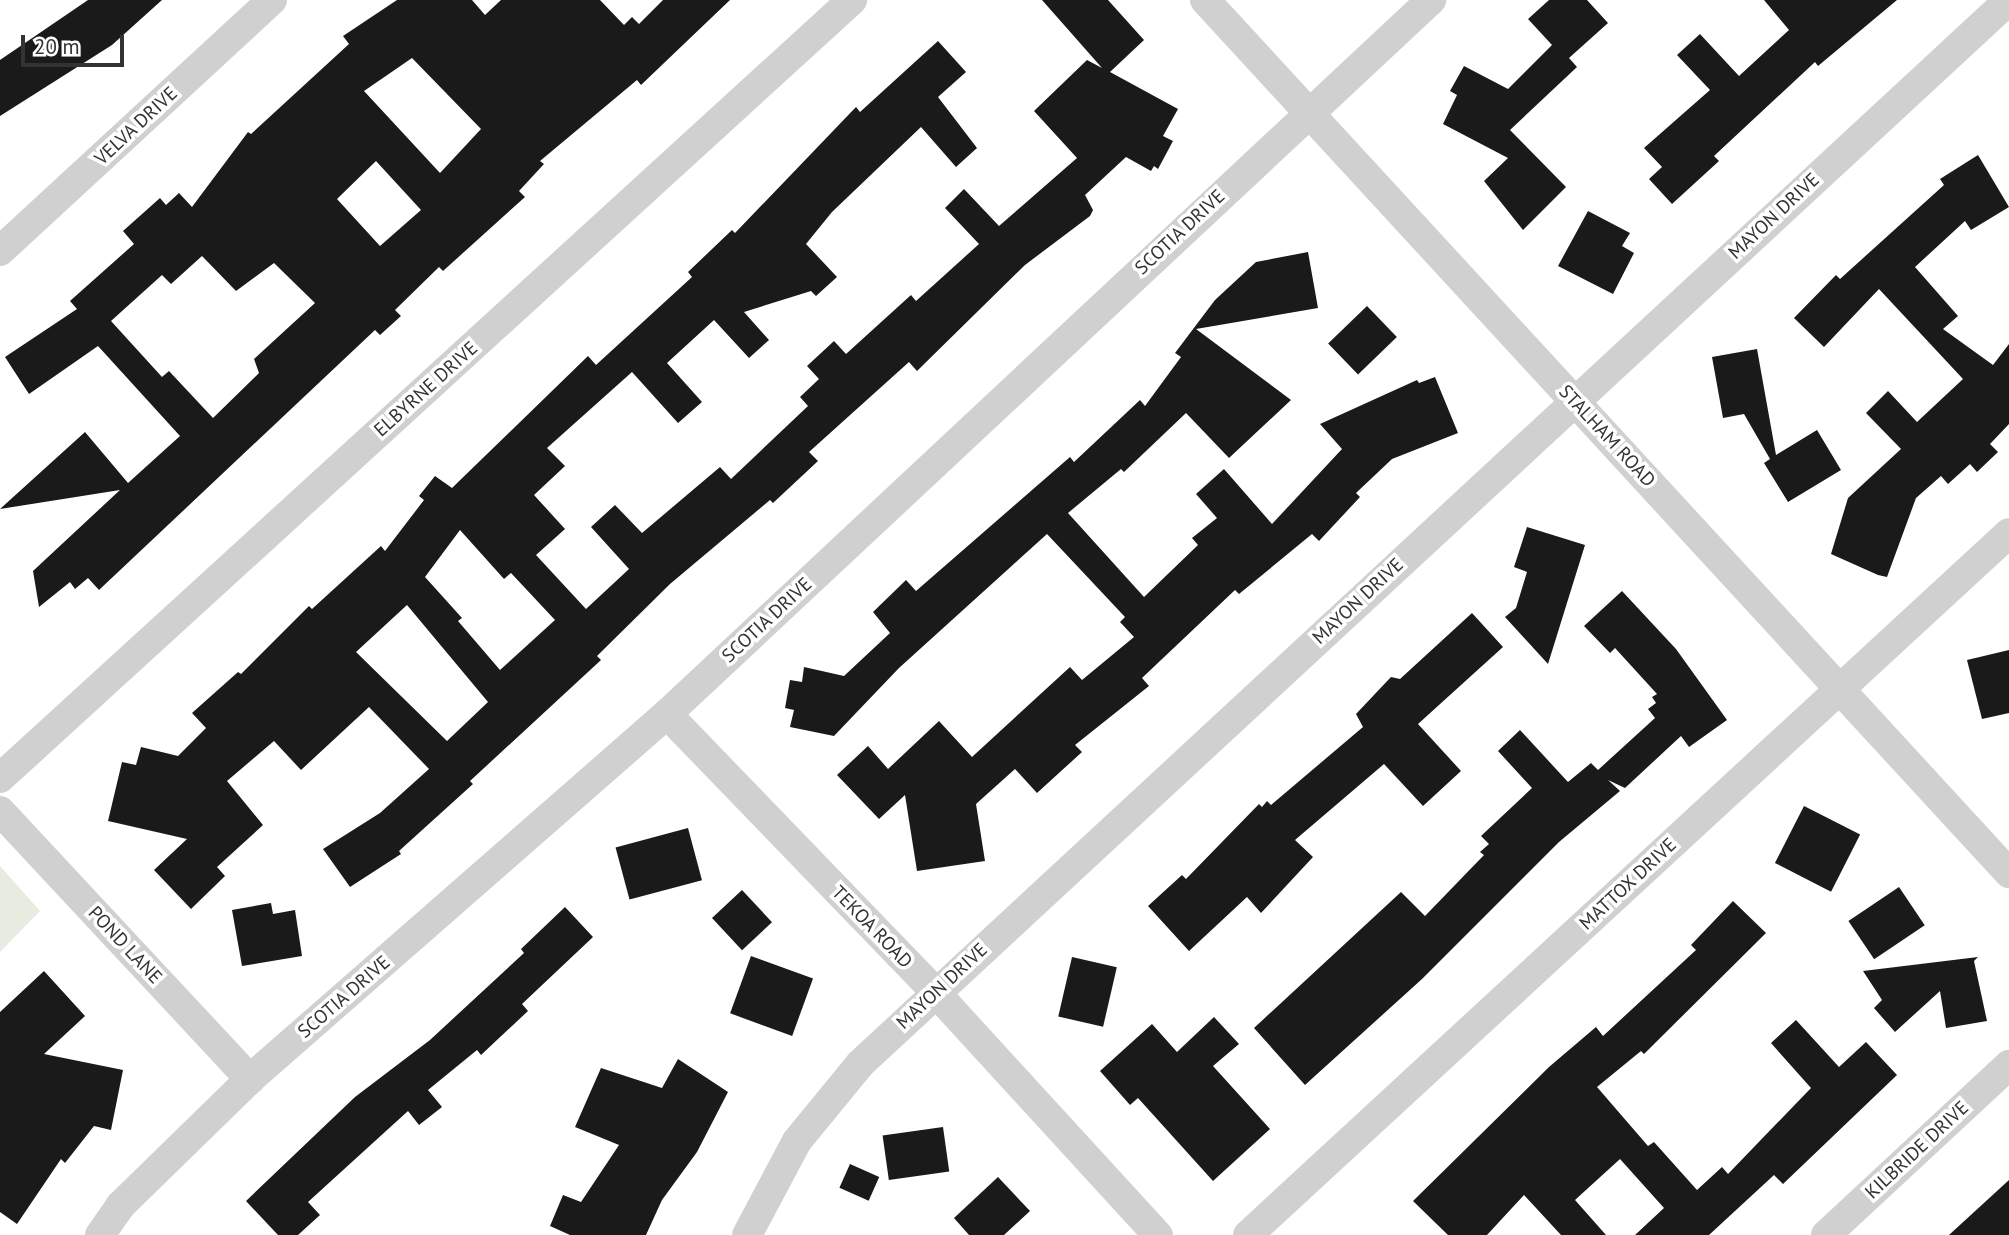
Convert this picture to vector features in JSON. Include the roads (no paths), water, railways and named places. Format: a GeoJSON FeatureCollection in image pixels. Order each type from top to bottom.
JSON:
{"type":"FeatureCollection","features":[{"type":"Feature","properties":{"kind":"street","name":"VELVA DRIVE"},"geometry":{"type":"LineString","coordinates":[[0,251],[272,0]]}},
{"type":"Feature","properties":{"kind":"street","name":"ELBYRNE DRIVE"},"geometry":{"type":"LineString","coordinates":[[0,778],[852,0]]}},
{"type":"Feature","properties":{"kind":"street","name":"STALHAM ROAD"},"geometry":{"type":"LineString","coordinates":[[1205,0],[2009,873]]}},
{"type":"Feature","properties":{"kind":"street","name":"SCOTIA DRIVE"},"geometry":{"type":"LineString","coordinates":[[100,1235],[121,1205],[250,1079],[667,714],[1431,0]]}},
{"type":"Feature","properties":{"kind":"street","name":"MAYON DRIVE"},"geometry":{"type":"LineString","coordinates":[[747,1235],[797,1141],[860,1064],[2009,0]]}},
{"type":"Feature","properties":{"kind":"street","name":"MATTOX DRIVE"},"geometry":{"type":"LineString","coordinates":[[1248,1235],[2009,533]]}},
{"type":"Feature","properties":{"kind":"street","name":"TEKOA ROAD"},"geometry":{"type":"LineString","coordinates":[[667,714],[935,992],[1158,1235]]}},
{"type":"Feature","properties":{"kind":"street","name":"POND LANE"},"geometry":{"type":"LineString","coordinates":[[0,811],[250,1079]]}},
{"type":"Feature","properties":{"kind":"street","name":"KILBRIDE DRIVE"},"geometry":{"type":"LineString","coordinates":[[1826,1235],[2009,1065]]}}]}
